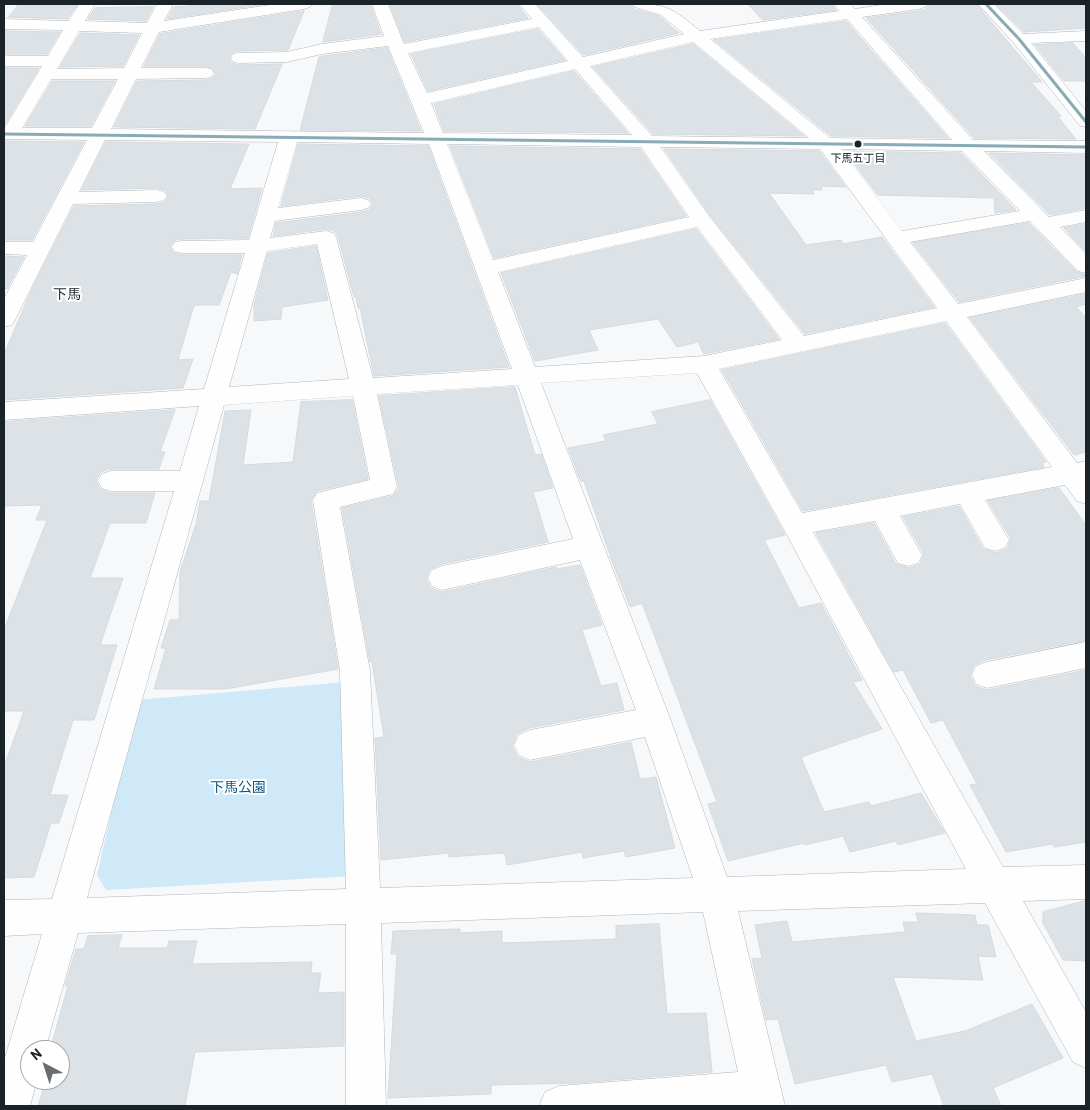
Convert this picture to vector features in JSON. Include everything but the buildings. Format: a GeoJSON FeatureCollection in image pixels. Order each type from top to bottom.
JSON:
{"type":"FeatureCollection","features":[{"type":"Feature","properties":{"kind":"street"},"geometry":{"type":"LineString","coordinates":[[7,134],[87,4]]}},
{"type":"Feature","properties":{"kind":"street"},"geometry":{"type":"LineString","coordinates":[[4,320],[166,4]]}},
{"type":"Feature","properties":{"kind":"street"},"geometry":{"type":"LineString","coordinates":[[4,24],[153,28],[300,4]]}},
{"type":"Feature","properties":{"kind":"street"},"geometry":{"type":"LineString","coordinates":[[380,4],[421,100],[486,268],[589,547],[656,721],[716,894],[763,1098],[559,1106]]}},
{"type":"Feature","properties":{"kind":"street"},"geometry":{"type":"LineString","coordinates":[[527,4],[640,134],[702,220],[797,343]]}},
{"type":"Feature","properties":{"kind":"street"},"geometry":{"type":"LineString","coordinates":[[642,4],[668,7],[667,12],[833,152],[951,313],[1081,480]]}},
{"type":"Feature","properties":{"kind":"street"},"geometry":{"type":"LineString","coordinates":[[421,100],[697,36],[759,34],[846,9],[920,4]]}},
{"type":"Feature","properties":{"kind":"street"},"geometry":{"type":"LineString","coordinates":[[986,4],[1019,39],[1086,122]]}},
{"type":"Feature","properties":{"kind":"street"},"geometry":{"type":"LineString","coordinates":[[846,9],[968,146],[1086,266]]}},
{"type":"Feature","properties":{"kind":"street"},"geometry":{"type":"LineString","coordinates":[[239,58],[287,57],[322,49],[396,45],[462,30],[542,22]]}},
{"type":"Feature","properties":{"kind":"street"},"geometry":{"type":"LineString","coordinates":[[1019,39],[1086,36]]}},
{"type":"Feature","properties":{"kind":"street"},"geometry":{"type":"LineString","coordinates":[[4,61],[48,68],[130,74],[205,74]]}},
{"type":"Feature","properties":{"kind":"street"},"geometry":{"type":"LineString","coordinates":[[1056,85],[1079,86]]}},
{"type":"Feature","properties":{"kind":"street"},"geometry":{"type":"LineString","coordinates":[[7,134],[1086,147]]}},
{"type":"Feature","properties":{"kind":"street"},"geometry":{"type":"LineString","coordinates":[[10,1106],[289,137]]}},
{"type":"Feature","properties":{"kind":"street"},"geometry":{"type":"LineString","coordinates":[[66,198],[157,196]]}},
{"type":"Feature","properties":{"kind":"street"},"geometry":{"type":"LineString","coordinates":[[267,216],[361,204]]}},
{"type":"Feature","properties":{"kind":"street"},"geometry":{"type":"LineString","coordinates":[[897,238],[1040,219],[1086,216]]}},
{"type":"Feature","properties":{"kind":"street"},"geometry":{"type":"LineString","coordinates":[[486,268],[702,220]]}},
{"type":"Feature","properties":{"kind":"street"},"geometry":{"type":"LineString","coordinates":[[182,247],[258,246],[326,237],[363,386],[384,487],[326,500],[356,671],[364,906],[366,1106]]}},
{"type":"Feature","properties":{"kind":"street"},"geometry":{"type":"LineString","coordinates":[[4,248],[39,249]]}},
{"type":"Feature","properties":{"kind":"street"},"geometry":{"type":"LineString","coordinates":[[4,411],[704,364],[797,343],[1086,285]]}},
{"type":"Feature","properties":{"kind":"street"},"geometry":{"type":"LineString","coordinates":[[704,364],[1086,1048]]}},
{"type":"Feature","properties":{"kind":"street"},"geometry":{"type":"LineString","coordinates":[[111,480],[189,481]]}},
{"type":"Feature","properties":{"kind":"street"},"geometry":{"type":"LineString","coordinates":[[795,525],[967,493],[1081,480]]}},
{"type":"Feature","properties":{"kind":"street"},"geometry":{"type":"LineString","coordinates":[[967,493],[995,540]]}},
{"type":"Feature","properties":{"kind":"street"},"geometry":{"type":"LineString","coordinates":[[882,509],[908,555]]}},
{"type":"Feature","properties":{"kind":"street"},"geometry":{"type":"LineString","coordinates":[[442,578],[589,547]]}},
{"type":"Feature","properties":{"kind":"street"},"geometry":{"type":"LineString","coordinates":[[987,675],[1086,655]]}},
{"type":"Feature","properties":{"kind":"street"},"geometry":{"type":"LineString","coordinates":[[530,745],[656,721]]}},
{"type":"Feature","properties":{"kind":"street"},"geometry":{"type":"LineString","coordinates":[[4,918],[1086,882]]}},
{"type":"Feature","properties":{"kind":"green space","name":"下馬公園"},"geometry":{"type":"Polygon","coordinates":[[[346,682],[353,876],[106,890],[97,875],[137,700],[346,682]]]}},
{"type":"Feature","properties":{"kind":"transit line"},"geometry":{"type":"LineString","coordinates":[[986,4],[1019,39],[1086,122]]}},
{"type":"Feature","properties":{"kind":"transit line"},"geometry":{"type":"LineString","coordinates":[[4,134],[1086,147]]}},
{"type":"Feature","properties":{"kind":"place","name":"下馬五丁目"},"geometry":{"type":"Point","coordinates":[858,144]}},
{"type":"Feature","properties":{"kind":"district","name":"下馬"},"geometry":{"type":"Point","coordinates":[67,294]}}]}
